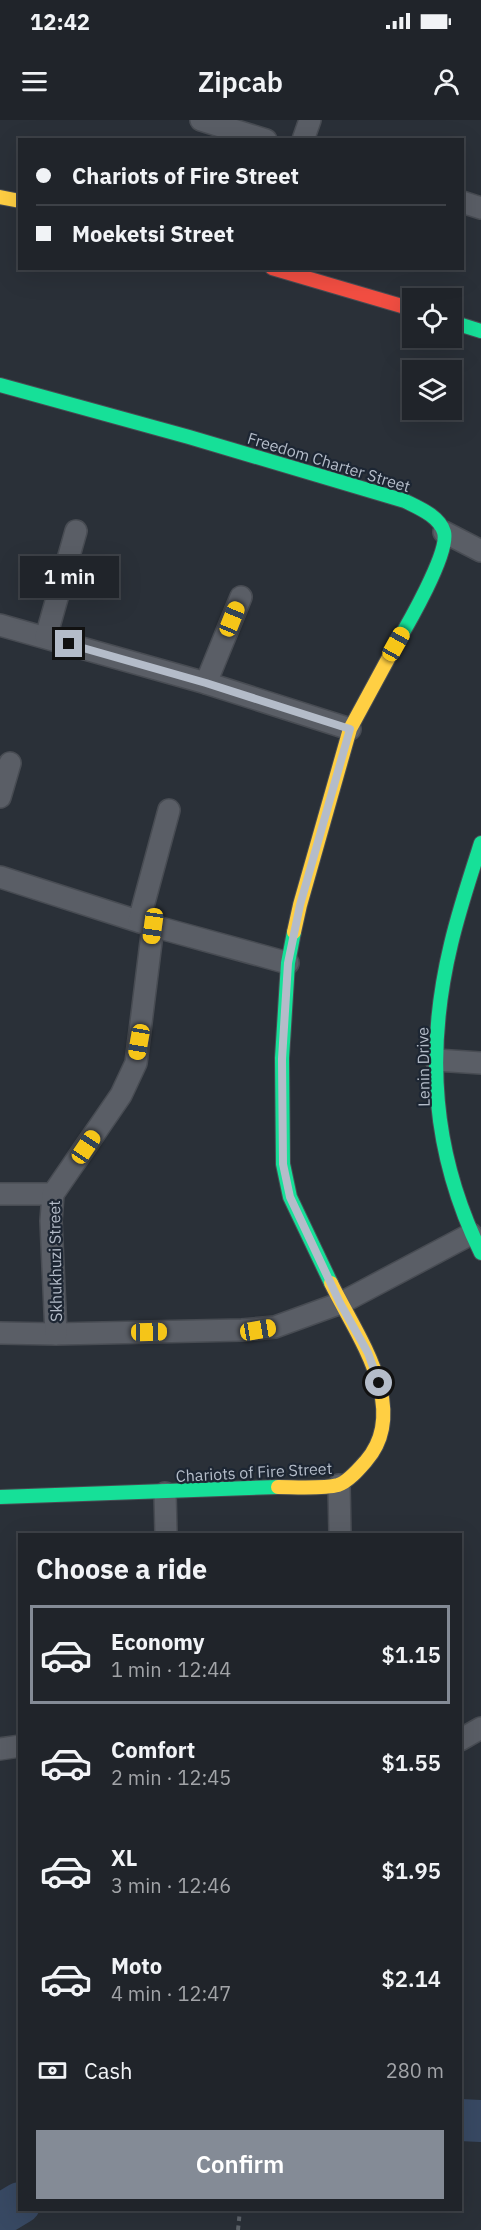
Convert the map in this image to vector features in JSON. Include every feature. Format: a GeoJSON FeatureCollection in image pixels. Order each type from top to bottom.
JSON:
{"type":"FeatureCollection","features":[{"type":"Feature","properties":{"kind":"street"},"geometry":{"type":"LineString","coordinates":[[201,120],[260,138]]}},
{"type":"Feature","properties":{"kind":"street"},"geometry":{"type":"LineString","coordinates":[[304,138],[310,120]]}},
{"type":"Feature","properties":{"kind":"street"},"geometry":{"type":"LineString","coordinates":[[0,197],[18,201]]}},
{"type":"Feature","properties":{"kind":"street"},"geometry":{"type":"LineString","coordinates":[[464,203],[481,208]]}},
{"type":"Feature","properties":{"kind":"street"},"geometry":{"type":"LineString","coordinates":[[279,270],[402,306]]}},
{"type":"Feature","properties":{"kind":"street"},"geometry":{"type":"LineString","coordinates":[[462,325],[481,331]]}},
{"type":"Feature","properties":{"kind":"street","name":"Freedom Charter Street"},"geometry":{"type":"LineString","coordinates":[[0,384],[405,501],[434,517],[444,532]]}},
{"type":"Feature","properties":{"kind":"street"},"geometry":{"type":"LineString","coordinates":[[46,637],[76,531]]}},
{"type":"Feature","properties":{"kind":"street"},"geometry":{"type":"LineString","coordinates":[[340,1303],[290,1197],[286,1183],[282,1143],[282,1059],[288,963],[300,905],[350,729],[417,607],[442,553],[444,532],[481,551]]}},
{"type":"Feature","properties":{"kind":"street"},"geometry":{"type":"LineString","coordinates":[[206,683],[241,597]]}},
{"type":"Feature","properties":{"kind":"street"},"geometry":{"type":"LineString","coordinates":[[0,625],[206,683],[350,729]]}},
{"type":"Feature","properties":{"kind":"street"},"geometry":{"type":"LineString","coordinates":[[0,797],[10,763]]}},
{"type":"Feature","properties":{"kind":"street","name":"Skhukhuzi Street"},"geometry":{"type":"LineString","coordinates":[[56,1334],[51,1221],[53,1194],[121,1095],[136,1063],[146,923],[169,810]]}},
{"type":"Feature","properties":{"kind":"street","name":"Lenin Drive"},"geometry":{"type":"LineString","coordinates":[[481,843],[447,959],[436,1037],[443,1140],[448,1172],[457,1202],[481,1253]]}},
{"type":"Feature","properties":{"kind":"street"},"geometry":{"type":"LineString","coordinates":[[0,877],[146,923],[288,963]]}},
{"type":"Feature","properties":{"kind":"street"},"geometry":{"type":"LineString","coordinates":[[436,1060],[481,1063]]}},
{"type":"Feature","properties":{"kind":"street"},"geometry":{"type":"LineString","coordinates":[[0,1194],[53,1194]]}},
{"type":"Feature","properties":{"kind":"street"},"geometry":{"type":"LineString","coordinates":[[0,1333],[258,1330],[275,1327],[340,1303],[471,1234]]}},
{"type":"Feature","properties":{"kind":"street","name":"Chariots of Fire Street"},"geometry":{"type":"LineString","coordinates":[[0,1497],[339,1485],[362,1467],[373,1453],[381,1433],[383,1410],[379,1383],[368,1353],[340,1303]]}},
{"type":"Feature","properties":{"kind":"street"},"geometry":{"type":"LineString","coordinates":[[339,1485],[340,1533]]}},
{"type":"Feature","properties":{"kind":"street"},"geometry":{"type":"LineString","coordinates":[[165,1492],[166,1533]]}},
{"type":"Feature","properties":{"kind":"street"},"geometry":{"type":"LineString","coordinates":[[462,1739],[481,1728]]}},
{"type":"Feature","properties":{"kind":"street"},"geometry":{"type":"LineString","coordinates":[[0,1749],[18,1746]]}},
{"type":"Feature","properties":{"kind":"path"},"geometry":{"type":"LineString","coordinates":[[238,2230],[240,2211]]}},
{"type":"Feature","properties":{"kind":"waterway"},"geometry":{"type":"LineString","coordinates":[[462,2120],[481,2121]]}},
{"type":"Feature","properties":{"kind":"waterway"},"geometry":{"type":"LineString","coordinates":[[0,2215],[18,2204]]}},
{"type":"Feature","properties":{"kind":"traffic: fast"},"geometry":{"type":"LineString","coordinates":[[462,325],[481,331]]}},
{"type":"Feature","properties":{"kind":"traffic: fast"},"geometry":{"type":"LineString","coordinates":[[0,385],[189,437],[405,501],[428,513],[438,521],[444,532],[441,555],[409,623],[395,646]]}},
{"type":"Feature","properties":{"kind":"traffic: fast"},"geometry":{"type":"LineString","coordinates":[[481,843],[451,944],[443,984],[436,1063],[443,1140],[452,1178],[481,1253]]}},
{"type":"Feature","properties":{"kind":"traffic: fast"},"geometry":{"type":"LineString","coordinates":[[294,932],[288,963],[282,1058],[283,1164],[290,1197],[331,1283]]}},
{"type":"Feature","properties":{"kind":"traffic: fast"},"geometry":{"type":"LineString","coordinates":[[0,1497],[278,1487]]}},
{"type":"Feature","properties":{"kind":"traffic: slow"},"geometry":{"type":"LineString","coordinates":[[0,197],[18,201]]}},
{"type":"Feature","properties":{"kind":"traffic: slow"},"geometry":{"type":"LineString","coordinates":[[294,932],[350,729],[395,646]]}},
{"type":"Feature","properties":{"kind":"traffic: slow"},"geometry":{"type":"LineString","coordinates":[[278,1487],[308,1488],[338,1485],[353,1475],[366,1461],[379,1440],[383,1418],[381,1395],[375,1371],[331,1283]]}},
{"type":"Feature","properties":{"kind":"traffic: jam"},"geometry":{"type":"LineString","coordinates":[[279,270],[402,306]]}},
{"type":"Feature","properties":{"kind":"route"},"geometry":{"type":"LineString","coordinates":[[69,644],[206,683],[350,729],[300,905],[288,963],[282,1059],[282,1143],[283,1164],[290,1197],[340,1303],[368,1353],[379,1383]]}}]}
